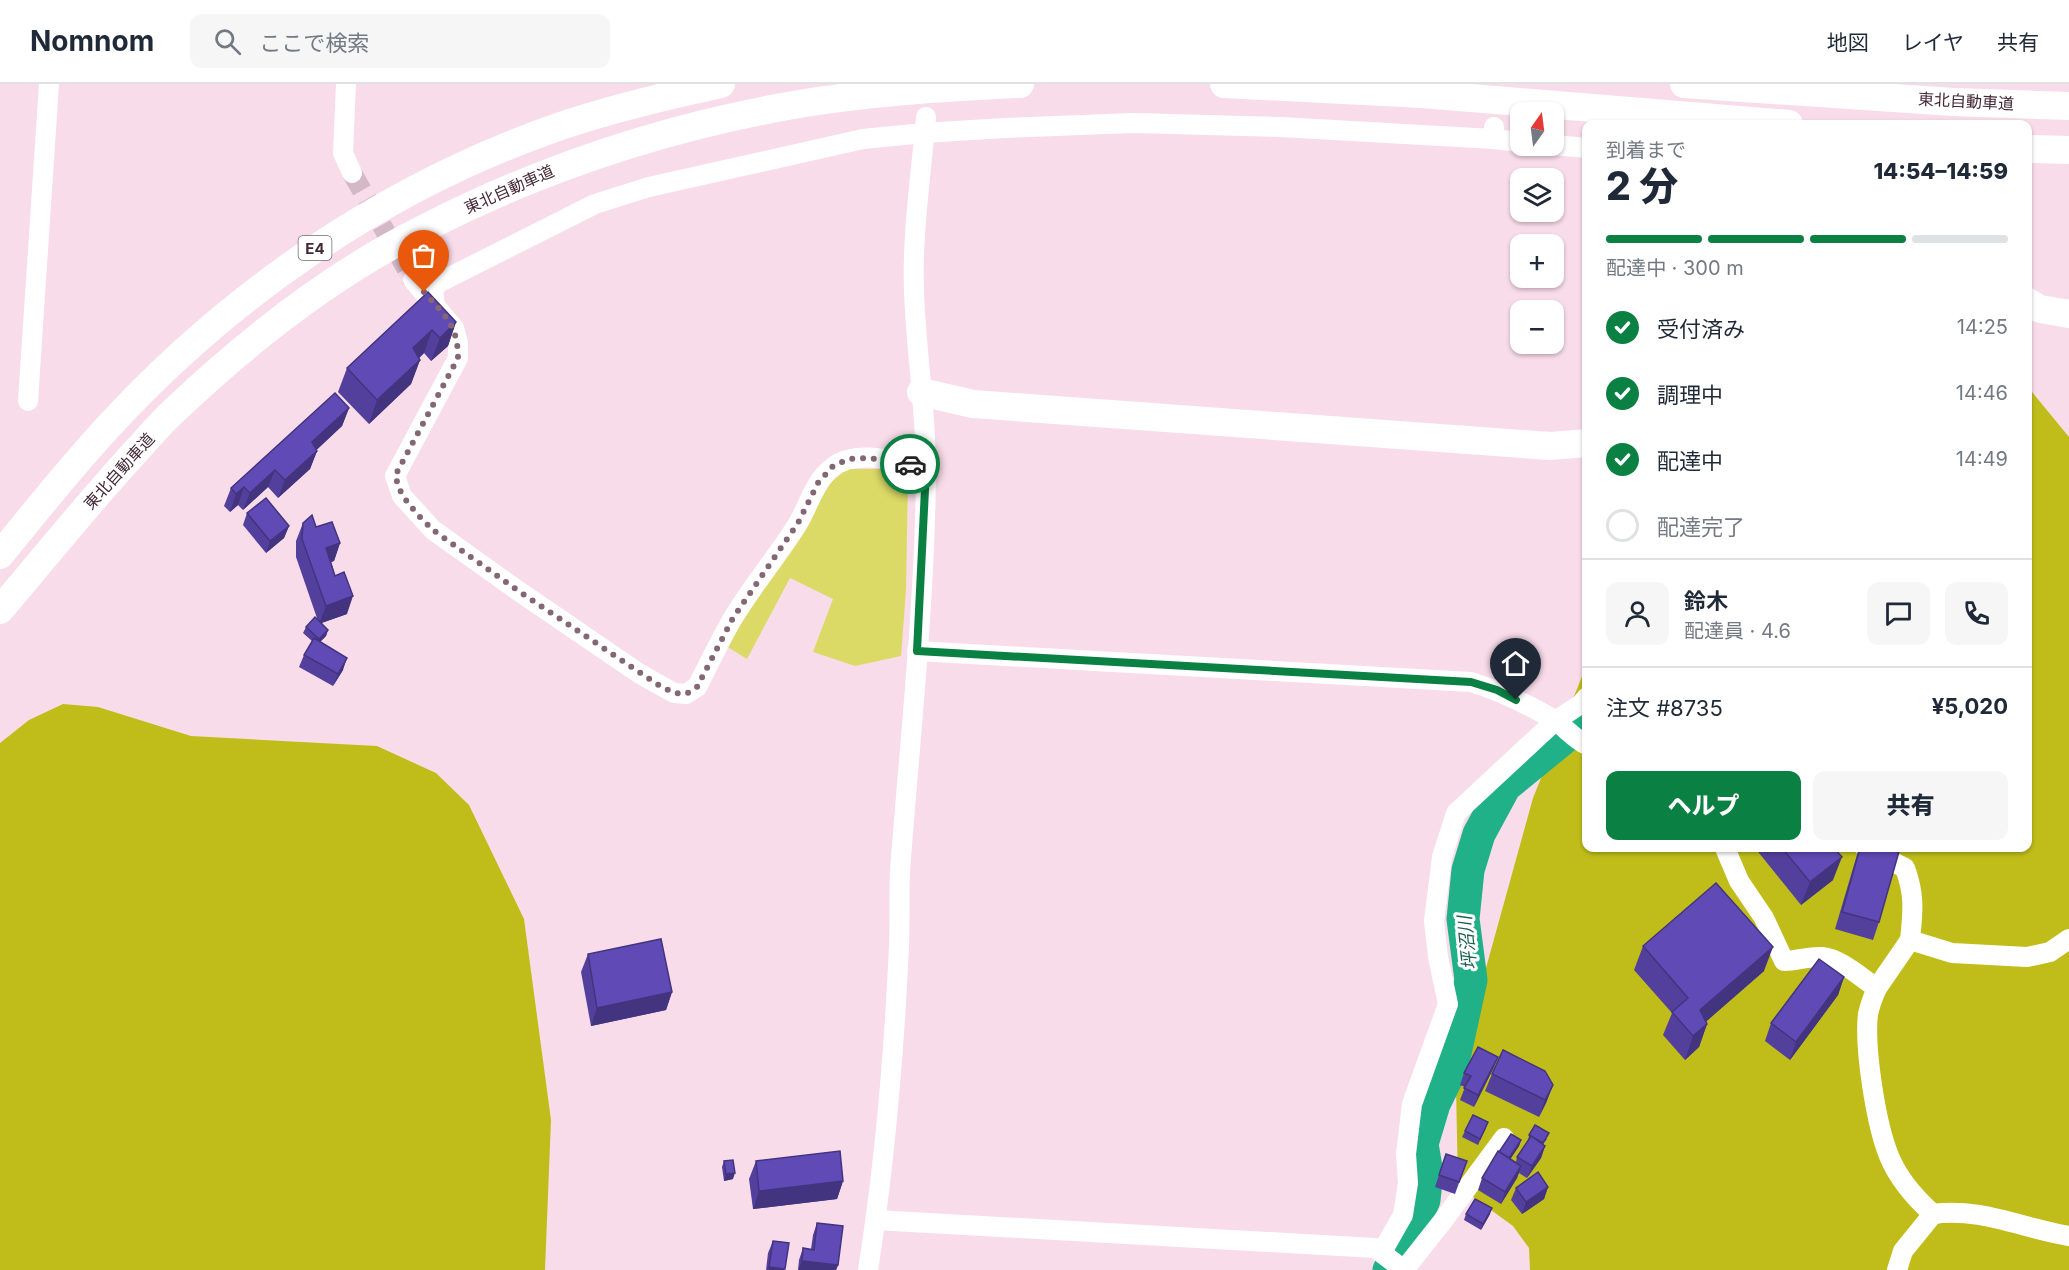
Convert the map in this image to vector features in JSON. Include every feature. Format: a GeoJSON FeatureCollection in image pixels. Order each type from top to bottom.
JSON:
{"type":"FeatureCollection","features":[{"type":"Feature","properties":{"kind":"highway","name":"E4"},"geometry":{"type":"LineString","coordinates":[[0,555],[108,427],[155,379],[250,295],[332,237],[408,193],[486,155],[554,128],[612,110],[721,84]]}},
{"type":"Feature","properties":{"kind":"highway","name":"東北自動車道"},"geometry":{"type":"LineString","coordinates":[[0,610],[109,480],[192,394],[232,358],[291,312],[358,267],[423,229],[493,195],[563,166],[647,139],[724,120],[803,104],[888,92],[1020,84]]}},
{"type":"Feature","properties":{"kind":"highway"},"geometry":{"type":"LineString","coordinates":[[1224,84],[1410,94],[1736,120]]}},
{"type":"Feature","properties":{"kind":"highway","name":"東北自動車道"},"geometry":{"type":"LineString","coordinates":[[1684,84],[1953,102],[2069,106]]}},
{"type":"Feature","properties":{"kind":"highway"},"geometry":{"type":"LineString","coordinates":[[1838,93],[2069,92]]}},
{"type":"Feature","properties":{"kind":"highway"},"geometry":{"type":"LineString","coordinates":[[2032,134],[2069,135]]}},
{"type":"Feature","properties":{"kind":"highway"},"geometry":{"type":"LineString","coordinates":[[2032,149],[2069,150]]}},
{"type":"Feature","properties":{"kind":"highway"},"geometry":{"type":"LineString","coordinates":[[2032,304],[2040,309],[2069,314]]}},
{"type":"Feature","properties":{"kind":"highway"},"geometry":{"type":"LineString","coordinates":[[2032,326],[2069,327]]}},
{"type":"Feature","properties":{"kind":"highway"},"geometry":{"type":"LineString","coordinates":[[921,392],[986,388],[1548,436],[1582,434]]}},
{"type":"Feature","properties":{"kind":"highway"},"geometry":{"type":"LineString","coordinates":[[921,392],[972,404],[1550,446],[1582,443]]}},
{"type":"Feature","properties":{"kind":"street"},"geometry":{"type":"LineString","coordinates":[[28,401],[49,84]]}},
{"type":"Feature","properties":{"kind":"street"},"geometry":{"type":"LineString","coordinates":[[346,84],[343,153],[352,173]]}},
{"type":"Feature","properties":{"kind":"street"},"geometry":{"type":"LineString","coordinates":[[435,305],[434,291],[438,283],[595,204],[649,187],[925,125],[1004,128],[1134,123],[1494,133],[1510,138]]}},
{"type":"Feature","properties":{"kind":"street"},"geometry":{"type":"LineString","coordinates":[[868,1270],[891,1091],[900,874],[917,651],[926,469],[914,279],[915,235],[925,125]]}},
{"type":"Feature","properties":{"kind":"street"},"geometry":{"type":"LineString","coordinates":[[1564,146],[1582,148]]}},
{"type":"Feature","properties":{"kind":"street"},"geometry":{"type":"LineString","coordinates":[[413,280],[454,328],[458,343],[458,358],[395,476],[402,495],[433,530],[640,674],[674,693],[686,694],[697,687],[733,618],[798,523],[818,483],[833,466],[849,459],[868,458],[901,462],[926,469]]}},
{"type":"Feature","properties":{"kind":"street"},"geometry":{"type":"LineString","coordinates":[[917,651],[1471,682],[1497,690],[1570,733]]}},
{"type":"Feature","properties":{"kind":"street"},"geometry":{"type":"LineString","coordinates":[[1396,1263],[1408,1184],[1406,1154],[1412,1104],[1448,1004],[1438,957],[1434,921],[1442,857],[1456,813],[1570,733],[1582,703]]}},
{"type":"Feature","properties":{"kind":"street"},"geometry":{"type":"LineString","coordinates":[[1727,852],[1739,881],[1764,918],[1784,961],[1824,957],[1834,960],[1877,988]]}},
{"type":"Feature","properties":{"kind":"street"},"geometry":{"type":"LineString","coordinates":[[1873,852],[1905,868],[1911,883],[1914,902],[1910,940],[1870,1002],[1868,1034],[1873,1089],[1888,1155],[1901,1179],[1933,1214]]}},
{"type":"Feature","properties":{"kind":"street"},"geometry":{"type":"LineString","coordinates":[[1910,940],[1952,953],[2027,957],[2050,952],[2069,939]]}},
{"type":"Feature","properties":{"kind":"street"},"geometry":{"type":"LineString","coordinates":[[1396,1263],[1443,1222],[1504,1138]]}},
{"type":"Feature","properties":{"kind":"street"},"geometry":{"type":"LineString","coordinates":[[1897,1270],[1903,1251],[1933,1214],[1949,1212],[1974,1214],[2069,1236]]}},
{"type":"Feature","properties":{"kind":"street"},"geometry":{"type":"LineString","coordinates":[[876,1220],[1375,1248],[1396,1263]]}},
{"type":"Feature","properties":{"kind":"shaded area"},"geometry":{"type":"Polygon","coordinates":[[[2032,392],[2069,437],[2069,1270],[1530,1270],[1529,1248],[1513,1226],[1458,1186],[1456,1087],[1473,1015],[1533,798],[1582,676],[1582,852],[2032,852],[2032,392]]]}},
{"type":"Feature","properties":{"kind":"shaded area"},"geometry":{"type":"Polygon","coordinates":[[[847,469],[885,469],[908,478],[906,590],[901,656],[855,666],[813,652],[833,599],[790,578],[747,659],[726,646],[831,482],[847,469]]]}},
{"type":"Feature","properties":{"kind":"shaded area"},"geometry":{"type":"Polygon","coordinates":[[[63,704],[98,707],[191,736],[377,746],[436,773],[469,805],[524,919],[551,1120],[545,1270],[0,1270],[0,743],[29,720],[63,704]]]}},
{"type":"Feature","properties":{"kind":"building"},"geometry":{"type":"Polygon","coordinates":[[[428,292],[456,322],[440,338],[432,330],[413,348],[420,360],[377,400],[347,368],[428,292]]]}},
{"type":"Feature","properties":{"kind":"building"},"geometry":{"type":"Polygon","coordinates":[[[335,393],[349,408],[312,442],[317,451],[285,480],[275,470],[250,493],[244,487],[236,494],[231,488],[335,393]]]}},
{"type":"Feature","properties":{"kind":"building"},"geometry":{"type":"Polygon","coordinates":[[[266,498],[289,526],[270,541],[247,513],[266,498]]]}},
{"type":"Feature","properties":{"kind":"building"},"geometry":{"type":"Polygon","coordinates":[[[312,515],[316,527],[332,522],[340,543],[326,548],[335,576],[344,572],[353,596],[326,606],[302,539],[303,523],[312,515]]]}},
{"type":"Feature","properties":{"kind":"building"},"geometry":{"type":"Polygon","coordinates":[[[315,617],[328,630],[319,639],[306,627],[315,617]]]}},
{"type":"Feature","properties":{"kind":"building"},"geometry":{"type":"Polygon","coordinates":[[[314,638],[347,658],[338,674],[304,655],[314,638]]]}},
{"type":"Feature","properties":{"kind":"building"},"geometry":{"type":"Polygon","coordinates":[[[1785,852],[1838,852],[1842,857],[1810,882],[1785,852]]]}},
{"type":"Feature","properties":{"kind":"building"},"geometry":{"type":"Polygon","coordinates":[[[1859,852],[1899,852],[1879,922],[1842,912],[1859,852]]]}},
{"type":"Feature","properties":{"kind":"building"},"geometry":{"type":"Polygon","coordinates":[[[1716,883],[1773,947],[1700,1010],[1707,1024],[1693,1036],[1672,1012],[1688,998],[1643,946],[1716,883]]]}},
{"type":"Feature","properties":{"kind":"building"},"geometry":{"type":"Polygon","coordinates":[[[661,939],[672,992],[597,1008],[588,954],[661,939]]]}},
{"type":"Feature","properties":{"kind":"building"},"geometry":{"type":"Polygon","coordinates":[[[1819,959],[1844,977],[1796,1042],[1771,1023],[1819,959]]]}},
{"type":"Feature","properties":{"kind":"building"},"geometry":{"type":"Polygon","coordinates":[[[1478,1047],[1498,1057],[1478,1095],[1464,1088],[1471,1076],[1464,1073],[1478,1047]]]}},
{"type":"Feature","properties":{"kind":"building"},"geometry":{"type":"Polygon","coordinates":[[[1503,1050],[1545,1071],[1553,1085],[1545,1100],[1492,1074],[1503,1050]]]}},
{"type":"Feature","properties":{"kind":"building"},"geometry":{"type":"Polygon","coordinates":[[[1473,1115],[1488,1122],[1480,1139],[1465,1131],[1473,1115]]]}},
{"type":"Feature","properties":{"kind":"building"},"geometry":{"type":"Polygon","coordinates":[[[1535,1125],[1549,1133],[1543,1143],[1529,1135],[1535,1125]]]}},
{"type":"Feature","properties":{"kind":"building"},"geometry":{"type":"Polygon","coordinates":[[[1511,1134],[1521,1140],[1509,1158],[1499,1152],[1511,1134]]]}},
{"type":"Feature","properties":{"kind":"building"},"geometry":{"type":"Polygon","coordinates":[[[1531,1136],[1545,1146],[1532,1166],[1517,1157],[1531,1136]]]}},
{"type":"Feature","properties":{"kind":"building"},"geometry":{"type":"Polygon","coordinates":[[[840,1151],[843,1181],[759,1191],[756,1161],[840,1151]]]}},
{"type":"Feature","properties":{"kind":"building"},"geometry":{"type":"Polygon","coordinates":[[[1498,1151],[1521,1166],[1505,1192],[1482,1178],[1498,1151]]]}},
{"type":"Feature","properties":{"kind":"building"},"geometry":{"type":"Polygon","coordinates":[[[1446,1154],[1467,1161],[1459,1182],[1439,1175],[1446,1154]]]}},
{"type":"Feature","properties":{"kind":"building"},"geometry":{"type":"Polygon","coordinates":[[[733,1160],[735,1173],[726,1174],[724,1161],[733,1160]]]}},
{"type":"Feature","properties":{"kind":"building"},"geometry":{"type":"Polygon","coordinates":[[[1538,1172],[1548,1187],[1526,1202],[1516,1188],[1538,1172]]]}},
{"type":"Feature","properties":{"kind":"building"},"geometry":{"type":"Polygon","coordinates":[[[1475,1199],[1492,1208],[1483,1224],[1466,1214],[1475,1199]]]}},
{"type":"Feature","properties":{"kind":"building"},"geometry":{"type":"Polygon","coordinates":[[[817,1223],[843,1226],[838,1265],[802,1261],[803,1248],[814,1250],[817,1223]]]}},
{"type":"Feature","properties":{"kind":"building"},"geometry":{"type":"Polygon","coordinates":[[[773,1241],[789,1243],[785,1269],[769,1267],[773,1241]]]}},
{"type":"Feature","properties":{"kind":"waterway","name":"坪沼川"},"geometry":{"type":"LineString","coordinates":[[1389,1270],[1424,1200],[1427,1173],[1422,1144],[1434,1104],[1452,1067],[1471,980],[1463,919],[1468,870],[1479,834],[1505,786],[1582,723]]}},
{"type":"Feature","properties":{"kind":"tunnel"},"geometry":{"type":"LineString","coordinates":[[352,173],[413,280]]}},
{"type":"Feature","properties":{"kind":"way so far"},"geometry":{"type":"LineString","coordinates":[[424,292],[454,328],[458,343],[458,358],[395,476],[402,495],[433,530],[640,674],[674,693],[686,694],[697,687],[733,618],[798,523],[818,483],[833,466],[849,459],[868,458],[910,464]]}},
{"type":"Feature","properties":{"kind":"route"},"geometry":{"type":"LineString","coordinates":[[910,464],[926,469],[917,651],[1471,682],[1497,690],[1516,700]]}}]}
